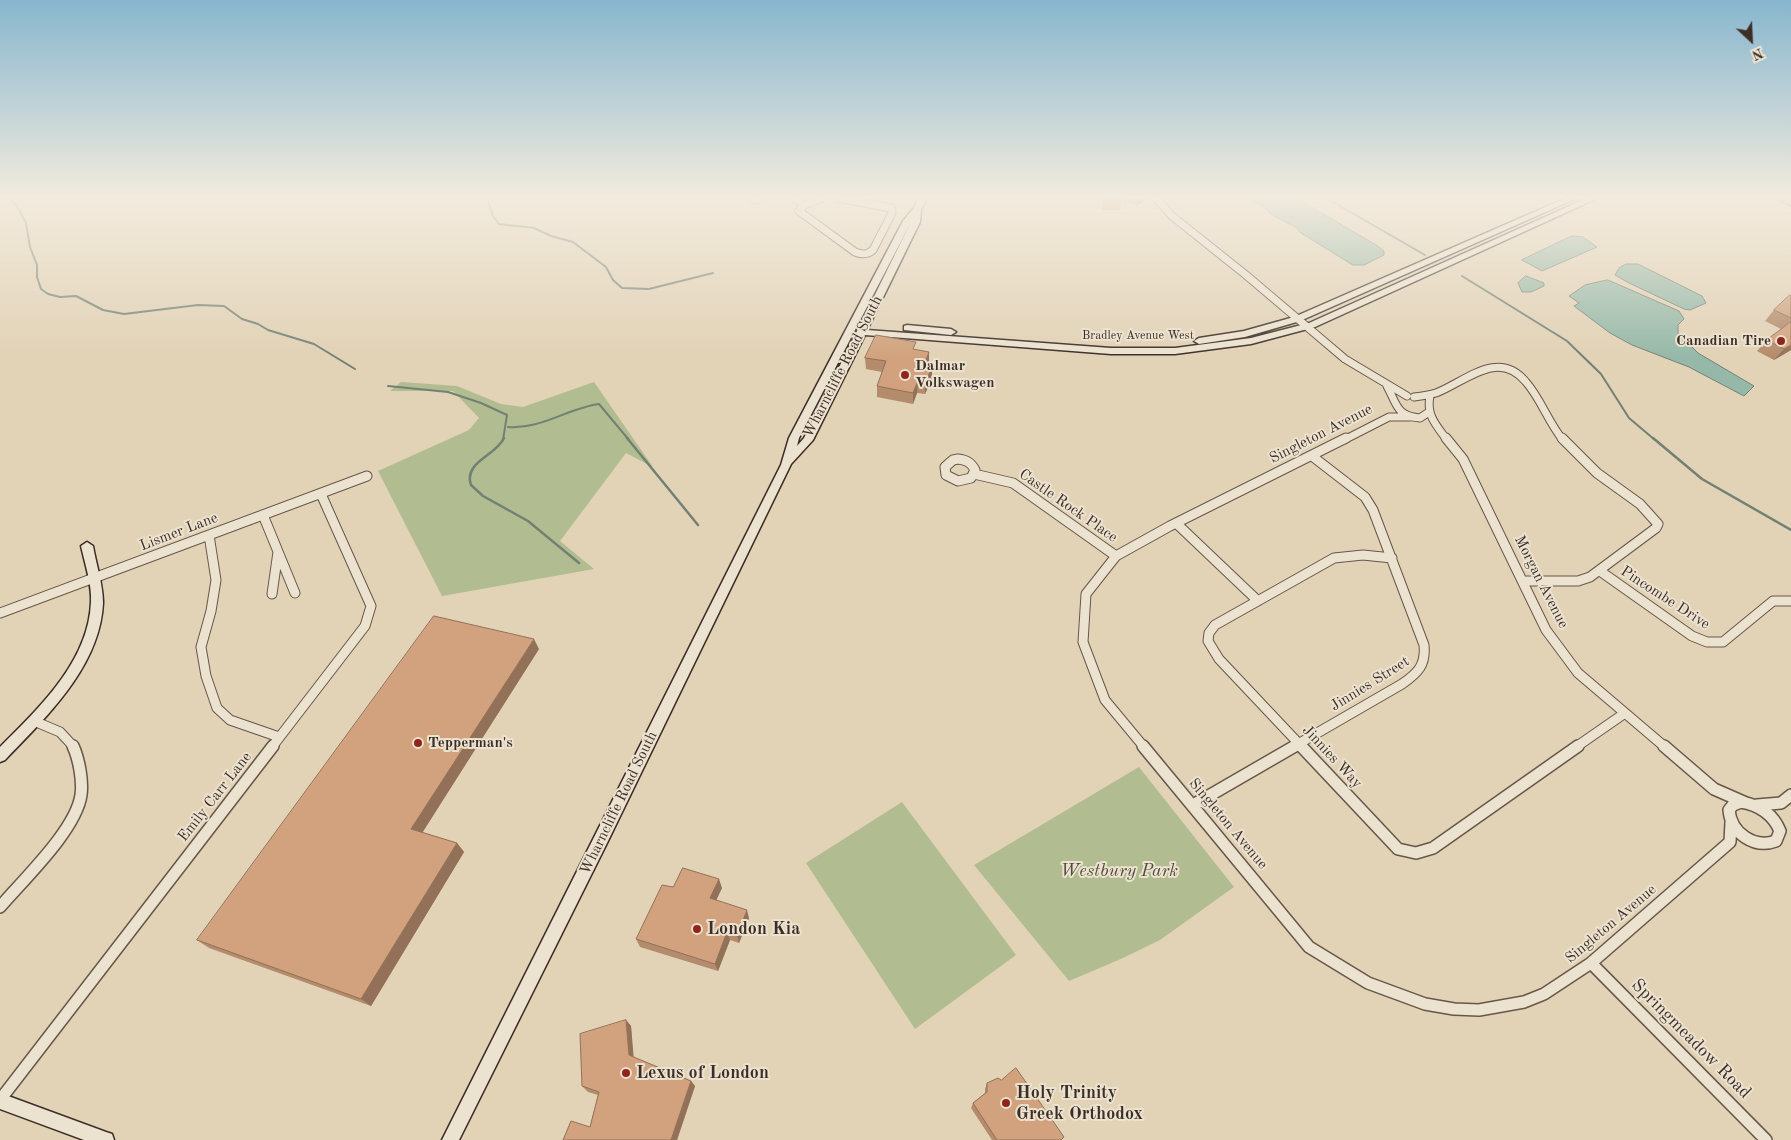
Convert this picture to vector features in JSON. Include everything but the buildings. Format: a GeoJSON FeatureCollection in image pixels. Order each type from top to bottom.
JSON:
{"type":"FeatureCollection","features":[{"type":"Feature","properties":{"kind":"main road","name":"Wharncliffe Road South"},"geometry":{"type":"LineString","coordinates":[[450,1140],[786,465],[794,438],[802,420],[891,251]]}},
{"type":"Feature","properties":{"kind":"main road","name":"Wharncliffe Road South"},"geometry":{"type":"LineString","coordinates":[[786,465],[808,440],[902,251]]}},
{"type":"Feature","properties":{"kind":"main road","name":"Bradley Avenue West"},"geometry":{"type":"LineString","coordinates":[[864,328],[1108,344],[1161,344],[1207,340],[1245,334],[1300,318],[1452,251]]}},
{"type":"Feature","properties":{"kind":"main road","name":"Bradley Avenue West"},"geometry":{"type":"LineString","coordinates":[[864,328],[1111,351],[1175,351],[1251,341],[1309,326],[1476,251]]}},
{"type":"Feature","properties":{"kind":"main road"},"geometry":{"type":"LineString","coordinates":[[0,756],[53,700],[75,669],[92,632],[97,603],[86,546]]}},
{"type":"Feature","properties":{"kind":"main road"},"geometry":{"type":"LineString","coordinates":[[0,1100],[106,1140]]}},
{"type":"Feature","properties":{"kind":"street"},"geometry":{"type":"LineString","coordinates":[[854,251],[861,255],[872,251]]}},
{"type":"Feature","properties":{"kind":"street"},"geometry":{"type":"LineString","coordinates":[[1216,251],[1246,275],[1262,283],[1309,326],[1352,357],[1357,364],[1387,386],[1424,402],[1429,409]]}},
{"type":"Feature","properties":{"kind":"street"},"geometry":{"type":"LineString","coordinates":[[1395,403],[1399,397],[1430,396],[1486,368],[1500,367],[1514,372],[1524,378],[1552,426],[1601,478],[1647,510],[1658,524],[1656,528],[1600,572],[1578,581],[1523,581]]}},
{"type":"Feature","properties":{"kind":"street"},"geometry":{"type":"LineString","coordinates":[[1387,386],[1399,411],[1413,418],[1424,417],[1429,409],[1430,396]]}},
{"type":"Feature","properties":{"kind":"street","name":"Singleton Avenue"},"geometry":{"type":"LineString","coordinates":[[1389,417],[1395,403]]}},
{"type":"Feature","properties":{"kind":"street","name":"Morgan Avenue"},"geometry":{"type":"LineString","coordinates":[[1429,409],[1436,427],[1463,459],[1546,630],[1561,652],[1578,672],[1714,789],[1750,804]]}},
{"type":"Feature","properties":{"kind":"street","name":"Singleton Avenue"},"geometry":{"type":"LineString","coordinates":[[1413,418],[1389,417],[1176,523],[1116,556],[1086,594],[1083,642],[1105,700],[1309,947],[1368,983],[1425,1004],[1454,1009],[1478,1010],[1524,1002],[1544,994],[1590,963],[1730,842]]}},
{"type":"Feature","properties":{"kind":"street","name":"Morgan Avenue"},"geometry":{"type":"LineString","coordinates":[[1413,418],[1436,427]]}},
{"type":"Feature","properties":{"kind":"street","name":"Jinnies Street"},"geometry":{"type":"LineString","coordinates":[[1193,805],[1402,684],[1423,668],[1426,656],[1424,645],[1373,510],[1364,497],[1312,456]]}},
{"type":"Feature","properties":{"kind":"street","name":"Castle Rock Place"},"geometry":{"type":"LineString","coordinates":[[974,474],[1013,483],[1116,556]]}},
{"type":"Feature","properties":{"kind":"street","name":"Lismer Lane"},"geometry":{"type":"LineString","coordinates":[[0,613],[367,476]]}},
{"type":"Feature","properties":{"kind":"street","name":"Emily Carr Lane"},"geometry":{"type":"LineString","coordinates":[[0,1100],[365,626],[371,606],[321,494]]}},
{"type":"Feature","properties":{"kind":"street"},"geometry":{"type":"LineString","coordinates":[[263,515],[295,593]]}},
{"type":"Feature","properties":{"kind":"street"},"geometry":{"type":"LineString","coordinates":[[1176,523],[1258,602]]}},
{"type":"Feature","properties":{"kind":"street"},"geometry":{"type":"LineString","coordinates":[[209,536],[216,580],[202,647],[206,676],[214,700],[217,708],[230,720],[279,737]]}},
{"type":"Feature","properties":{"kind":"street"},"geometry":{"type":"LineString","coordinates":[[272,594],[278,552]]}},
{"type":"Feature","properties":{"kind":"street","name":"Jinnies Way"},"geometry":{"type":"LineString","coordinates":[[1392,558],[1367,554],[1334,558],[1215,625],[1209,633],[1208,641],[1219,659],[1398,849],[1416,853],[1433,848],[1624,713]]}},
{"type":"Feature","properties":{"kind":"street","name":"Pincombe Drive"},"geometry":{"type":"LineString","coordinates":[[1600,572],[1692,636],[1707,642],[1724,642],[1773,601],[1791,601]]}},
{"type":"Feature","properties":{"kind":"street"},"geometry":{"type":"LineString","coordinates":[[0,907],[68,827],[81,796],[78,755],[73,744],[60,732],[34,721]]}},
{"type":"Feature","properties":{"kind":"street","name":"Morgan Avenue"},"geometry":{"type":"LineString","coordinates":[[1714,789],[1730,818]]}},
{"type":"Feature","properties":{"kind":"street"},"geometry":{"type":"LineString","coordinates":[[1753,841],[1730,842],[1732,836],[1730,818],[1733,805],[1773,805],[1781,803],[1791,795]]}},
{"type":"Feature","properties":{"kind":"street"},"geometry":{"type":"LineString","coordinates":[[1730,818],[1741,834],[1753,841],[1765,844],[1774,843],[1779,835],[1778,826],[1781,803]]}},
{"type":"Feature","properties":{"kind":"street"},"geometry":{"type":"LineString","coordinates":[[1750,804],[1770,815],[1778,826]]}},
{"type":"Feature","properties":{"kind":"street","name":"Springmeadow Road"},"geometry":{"type":"LineString","coordinates":[[1590,963],[1766,1140]]}},
{"type":"Feature","properties":{"kind":"green space"},"geometry":{"type":"Polygon","coordinates":[[[401,382],[457,386],[501,404],[523,407],[594,382],[653,467],[626,453],[560,541],[594,569],[442,596],[378,471],[469,430],[479,418],[453,391],[390,391],[401,382]]]}},
{"type":"Feature","properties":{"kind":"green space","name":"Westbury Park"},"geometry":{"type":"Polygon","coordinates":[[[1139,767],[1234,887],[1160,940],[1069,981],[974,865],[1139,767]]]}},
{"type":"Feature","properties":{"kind":"green space"},"geometry":{"type":"Polygon","coordinates":[[[902,802],[1016,955],[915,1029],[806,863],[902,802]]]}},
{"type":"Feature","properties":{"kind":"shaded area"},"geometry":{"type":"Polygon","coordinates":[[[1331,251],[1384,251],[1384,255],[1364,265],[1353,265],[1331,251]]]}},
{"type":"Feature","properties":{"kind":"shaded area"},"geometry":{"type":"Polygon","coordinates":[[[1540,251],[1587,251],[1542,271],[1522,260],[1540,251]]]}},
{"type":"Feature","properties":{"kind":"shaded area"},"geometry":{"type":"Polygon","coordinates":[[[1626,264],[1638,264],[1702,296],[1706,303],[1690,310],[1684,309],[1627,282],[1615,275],[1619,268],[1626,264]]]}},
{"type":"Feature","properties":{"kind":"shaded area"},"geometry":{"type":"Polygon","coordinates":[[[1526,276],[1544,283],[1544,286],[1531,292],[1522,292],[1518,283],[1526,276]]]}},
{"type":"Feature","properties":{"kind":"shaded area"},"geometry":{"type":"Polygon","coordinates":[[[1608,280],[1679,311],[1684,319],[1678,325],[1678,333],[1698,353],[1754,386],[1744,396],[1689,367],[1632,345],[1610,333],[1574,306],[1579,303],[1569,296],[1585,285],[1608,280]]]}},
{"type":"Feature","properties":{"kind":"waterway"},"geometry":{"type":"LineString","coordinates":[[32,251],[37,265],[37,277],[41,289],[48,294],[60,297],[76,296],[103,310],[124,314],[198,305],[224,306],[242,319],[258,324],[268,330],[314,344],[355,369]]}},
{"type":"Feature","properties":{"kind":"waterway"},"geometry":{"type":"LineString","coordinates":[[585,251],[606,267],[613,280],[622,288],[649,289],[713,273]]}},
{"type":"Feature","properties":{"kind":"waterway"},"geometry":{"type":"LineString","coordinates":[[1418,251],[1425,255]]}},
{"type":"Feature","properties":{"kind":"waterway"},"geometry":{"type":"LineString","coordinates":[[1462,276],[1567,341],[1601,374],[1629,418],[1655,440]]}},
{"type":"Feature","properties":{"kind":"waterway"},"geometry":{"type":"LineString","coordinates":[[388,386],[448,392],[481,403],[507,415],[503,439]]}},
{"type":"Feature","properties":{"kind":"waterway"},"geometry":{"type":"LineString","coordinates":[[508,427],[520,427],[543,422],[599,404],[629,440]]}},
{"type":"Feature","properties":{"kind":"waterway"},"geometry":{"type":"LineString","coordinates":[[627,438],[698,525]]}},
{"type":"Feature","properties":{"kind":"waterway"},"geometry":{"type":"LineString","coordinates":[[1653,438],[1702,479],[1791,530]]}},
{"type":"Feature","properties":{"kind":"waterway"},"geometry":{"type":"LineString","coordinates":[[503,439],[472,470],[470,477],[471,485],[483,496],[528,521],[579,563]]}},
{"type":"Feature","properties":{"kind":"place","name":"Canadian Tire"},"geometry":{"type":"Point","coordinates":[1781,341]}},
{"type":"Feature","properties":{"kind":"place","name":"Dalmar Volkswagen"},"geometry":{"type":"Point","coordinates":[905,375]}},
{"type":"Feature","properties":{"kind":"place","name":"Tepperman's"},"geometry":{"type":"Point","coordinates":[418,743]}},
{"type":"Feature","properties":{"kind":"place","name":"London Kia"},"geometry":{"type":"Point","coordinates":[697,929]}},
{"type":"Feature","properties":{"kind":"place","name":"Lexus of London"},"geometry":{"type":"Point","coordinates":[626,1073]}},
{"type":"Feature","properties":{"kind":"place","name":"Holy Trinity Greek Orthodox"},"geometry":{"type":"Point","coordinates":[1006,1103]}}]}
